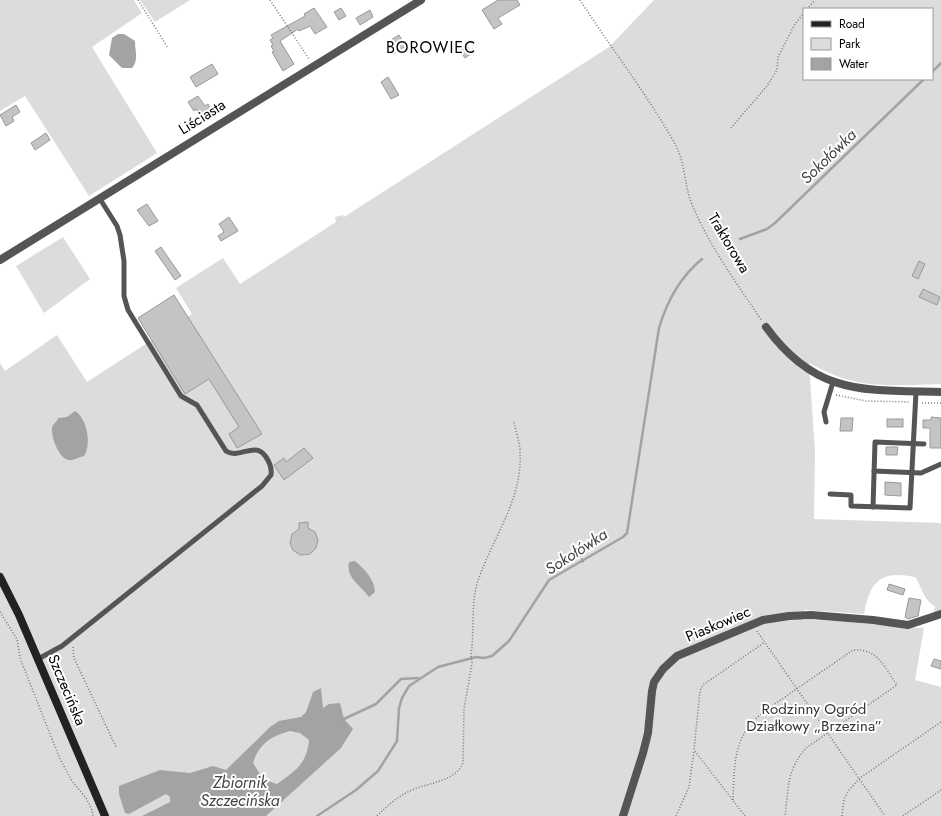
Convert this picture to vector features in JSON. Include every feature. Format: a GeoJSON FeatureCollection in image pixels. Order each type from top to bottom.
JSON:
{"type":"FeatureCollection","features":[{"type":"Feature","properties":{"kind":"main road","name":"Szczecińska"},"geometry":{"type":"LineString","coordinates":[[0,577],[38,659],[105,816]]}},
{"type":"Feature","properties":{"kind":"street","name":"Liściasta"},"geometry":{"type":"LineString","coordinates":[[0,260],[420,0]]}},
{"type":"Feature","properties":{"kind":"street"},"geometry":{"type":"LineString","coordinates":[[766,327],[778,344],[795,360],[818,375],[833,382],[874,391],[941,392]]}},
{"type":"Feature","properties":{"kind":"street","name":"Piaskowiec"},"geometry":{"type":"LineString","coordinates":[[623,816],[648,733],[654,682],[662,669],[677,656],[762,620],[789,616],[811,615],[908,625],[941,614]]}},
{"type":"Feature","properties":{"kind":"lane"},"geometry":{"type":"LineString","coordinates":[[38,659],[62,646],[74,637],[262,486],[269,478],[271,471],[264,454],[257,450],[249,450],[239,454],[230,454],[226,451],[197,405],[181,396],[128,310],[124,296],[124,261],[120,235],[100,199]]}},
{"type":"Feature","properties":{"kind":"lane"},"geometry":{"type":"LineString","coordinates":[[826,422],[824,412],[833,382]]}},
{"type":"Feature","properties":{"kind":"lane"},"geometry":{"type":"LineString","coordinates":[[830,494],[851,495],[851,506],[910,508],[914,402],[916,392]]}},
{"type":"Feature","properties":{"kind":"lane"},"geometry":{"type":"LineString","coordinates":[[873,507],[876,442],[924,444]]}},
{"type":"Feature","properties":{"kind":"lane"},"geometry":{"type":"LineString","coordinates":[[874,472],[921,473],[941,464]]}},
{"type":"Feature","properties":{"kind":"path"},"geometry":{"type":"LineString","coordinates":[[138,0],[168,48]]}},
{"type":"Feature","properties":{"kind":"path"},"geometry":{"type":"LineString","coordinates":[[270,0],[314,66]]}},
{"type":"Feature","properties":{"kind":"path","name":"Traktorowa"},"geometry":{"type":"LineString","coordinates":[[580,0],[647,98],[675,144],[683,163],[688,194],[704,231],[714,249],[766,327]]}},
{"type":"Feature","properties":{"kind":"path"},"geometry":{"type":"LineString","coordinates":[[808,8],[815,0]]}},
{"type":"Feature","properties":{"kind":"path"},"geometry":{"type":"LineString","coordinates":[[731,128],[767,86],[776,70],[778,57],[795,24],[803,14]]}},
{"type":"Feature","properties":{"kind":"path"},"geometry":{"type":"LineString","coordinates":[[829,393],[866,401],[941,403]]}},
{"type":"Feature","properties":{"kind":"path"},"geometry":{"type":"LineString","coordinates":[[377,816],[394,800],[413,790],[442,781],[461,769],[463,763],[464,709],[472,664],[471,654],[474,635],[475,593],[478,578],[504,524],[519,478],[520,450],[514,421]]}},
{"type":"Feature","properties":{"kind":"path"},"geometry":{"type":"LineString","coordinates":[[580,556],[584,564]]}},
{"type":"Feature","properties":{"kind":"path"},"geometry":{"type":"LineString","coordinates":[[0,612],[17,639],[20,658],[60,759],[72,781],[86,798],[92,810],[93,816]]}},
{"type":"Feature","properties":{"kind":"path"},"geometry":{"type":"LineString","coordinates":[[756,629],[885,816]]}},
{"type":"Feature","properties":{"kind":"path"},"geometry":{"type":"LineString","coordinates":[[74,637],[72,651],[74,658],[116,747]]}},
{"type":"Feature","properties":{"kind":"path"},"geometry":{"type":"LineString","coordinates":[[676,816],[688,787],[694,750],[700,691],[704,685],[764,642]]}},
{"type":"Feature","properties":{"kind":"path"},"geometry":{"type":"LineString","coordinates":[[733,800],[738,749],[744,734],[751,724],[764,712],[853,650],[864,649],[875,654],[897,686],[806,748],[796,760],[790,772],[785,816]]}},
{"type":"Feature","properties":{"kind":"path"},"geometry":{"type":"LineString","coordinates":[[842,816],[844,799],[848,790],[860,778],[941,722]]}},
{"type":"Feature","properties":{"kind":"path"},"geometry":{"type":"LineString","coordinates":[[694,750],[745,816]]}},
{"type":"Feature","properties":{"kind":"path"},"geometry":{"type":"LineString","coordinates":[[903,816],[941,790]]}},
{"type":"Feature","properties":{"kind":"green space"},"geometry":{"type":"Polygon","coordinates":[[[0,0],[134,0],[142,13],[92,47],[157,153],[89,196],[25,96],[0,111],[0,0]]]}},
{"type":"Feature","properties":{"kind":"green space"},"geometry":{"type":"Polygon","coordinates":[[[140,0],[190,0],[155,22],[140,0]]]}},
{"type":"Feature","properties":{"kind":"green space","name":"Rodzinny Ogród Działkowy „Brzezina”"},"geometry":{"type":"Polygon","coordinates":[[[654,0],[941,0],[941,384],[866,384],[838,377],[809,363],[815,452],[814,519],[941,523],[941,611],[933,614],[935,606],[925,597],[915,577],[894,575],[879,580],[874,586],[870,593],[864,614],[804,610],[802,620],[924,628],[915,680],[941,687],[941,816],[0,816],[0,363],[5,371],[57,335],[87,382],[192,314],[176,288],[223,258],[240,284],[336,222],[335,217],[343,215],[344,217],[609,47],[654,0]]]}},
{"type":"Feature","properties":{"kind":"green space"},"geometry":{"type":"Polygon","coordinates":[[[63,237],[90,279],[44,313],[16,266],[63,237]]]}},
{"type":"Feature","properties":{"kind":"water"},"geometry":{"type":"Polygon","coordinates":[[[118,34],[124,34],[135,41],[136,59],[132,68],[122,68],[109,55],[112,38],[118,34]]]}},
{"type":"Feature","properties":{"kind":"water"},"geometry":{"type":"Polygon","coordinates":[[[75,411],[83,419],[87,432],[88,445],[84,456],[69,460],[62,456],[56,447],[52,428],[58,418],[67,417],[75,411]]]}},
{"type":"Feature","properties":{"kind":"water"},"geometry":{"type":"Polygon","coordinates":[[[355,561],[371,578],[373,583],[375,592],[369,597],[354,581],[350,573],[349,562],[355,561]]]}},
{"type":"Feature","properties":{"kind":"water","name":"Zbiornik Szczecińska"},"geometry":{"type":"Polygon","coordinates":[[[321,688],[323,708],[329,704],[340,703],[344,719],[353,729],[341,748],[266,816],[142,816],[170,802],[170,797],[166,794],[129,814],[125,813],[119,794],[119,786],[160,770],[190,773],[213,766],[226,770],[270,727],[279,721],[301,717],[306,712],[313,692],[321,688]],[[290,731],[277,735],[262,746],[253,763],[263,779],[277,784],[295,771],[303,761],[308,748],[309,740],[300,733],[290,731]]]}},
{"type":"Feature","properties":{"kind":"building"},"geometry":{"type":"Polygon","coordinates":[[[498,0],[517,0],[520,5],[498,18],[502,24],[494,29],[482,10],[498,0]]]}},
{"type":"Feature","properties":{"kind":"building"},"geometry":{"type":"Polygon","coordinates":[[[314,8],[327,27],[315,34],[310,26],[299,31],[298,29],[280,41],[294,64],[283,71],[272,52],[274,51],[271,46],[273,45],[270,40],[273,38],[271,35],[305,16],[304,14],[314,8]]]}},
{"type":"Feature","properties":{"kind":"building"},"geometry":{"type":"Polygon","coordinates":[[[341,8],[346,16],[339,20],[334,12],[341,8]]]}},
{"type":"Feature","properties":{"kind":"building"},"geometry":{"type":"Polygon","coordinates":[[[370,10],[373,17],[360,25],[356,18],[370,10]]]}},
{"type":"Feature","properties":{"kind":"building"},"geometry":{"type":"Polygon","coordinates":[[[399,35],[406,46],[393,54],[388,46],[391,44],[389,41],[399,35]]]}},
{"type":"Feature","properties":{"kind":"building"},"geometry":{"type":"Polygon","coordinates":[[[467,46],[472,53],[465,58],[460,51],[467,46]]]}},
{"type":"Feature","properties":{"kind":"building"},"geometry":{"type":"Polygon","coordinates":[[[212,64],[218,74],[196,87],[190,77],[212,64]]]}},
{"type":"Feature","properties":{"kind":"building"},"geometry":{"type":"Polygon","coordinates":[[[388,77],[399,95],[391,99],[381,82],[388,77]]]}},
{"type":"Feature","properties":{"kind":"building"},"geometry":{"type":"Polygon","coordinates":[[[198,96],[205,106],[208,104],[214,114],[203,120],[196,109],[194,111],[188,102],[198,96]]]}},
{"type":"Feature","properties":{"kind":"building"},"geometry":{"type":"Polygon","coordinates":[[[16,105],[20,112],[12,117],[14,121],[6,126],[0,115],[16,105]]]}},
{"type":"Feature","properties":{"kind":"building"},"geometry":{"type":"Polygon","coordinates":[[[46,133],[50,140],[35,150],[31,143],[46,133]]]}},
{"type":"Feature","properties":{"kind":"building"},"geometry":{"type":"Polygon","coordinates":[[[147,204],[158,221],[149,226],[137,210],[147,204]]]}},
{"type":"Feature","properties":{"kind":"building"},"geometry":{"type":"Polygon","coordinates":[[[229,217],[238,231],[221,241],[218,236],[224,232],[219,224],[229,217]]]}},
{"type":"Feature","properties":{"kind":"building"},"geometry":{"type":"Polygon","coordinates":[[[161,247],[181,276],[175,280],[155,251],[161,247]]]}},
{"type":"Feature","properties":{"kind":"building"},"geometry":{"type":"Polygon","coordinates":[[[919,261],[925,264],[918,279],[912,276],[919,261]]]}},
{"type":"Feature","properties":{"kind":"building"},"geometry":{"type":"Polygon","coordinates":[[[923,289],[940,297],[937,305],[919,297],[923,289]]]}},
{"type":"Feature","properties":{"kind":"building"},"geometry":{"type":"Polygon","coordinates":[[[174,295],[262,434],[237,448],[229,434],[239,427],[209,379],[185,394],[138,318],[174,295]]]}},
{"type":"Feature","properties":{"kind":"building"},"geometry":{"type":"Polygon","coordinates":[[[931,417],[941,418],[941,448],[930,448],[930,428],[923,428],[923,420],[931,420],[931,417]]]}},
{"type":"Feature","properties":{"kind":"building"},"geometry":{"type":"Polygon","coordinates":[[[841,418],[853,418],[852,431],[840,431],[841,418]]]}},
{"type":"Feature","properties":{"kind":"building"},"geometry":{"type":"Polygon","coordinates":[[[887,419],[903,419],[903,427],[887,427],[887,419]]]}},
{"type":"Feature","properties":{"kind":"building"},"geometry":{"type":"Polygon","coordinates":[[[886,447],[898,447],[897,455],[886,455],[886,447]]]}},
{"type":"Feature","properties":{"kind":"building"},"geometry":{"type":"Polygon","coordinates":[[[304,448],[313,458],[284,480],[274,465],[284,458],[286,462],[304,448]]]}},
{"type":"Feature","properties":{"kind":"building"},"geometry":{"type":"Polygon","coordinates":[[[885,482],[901,483],[901,496],[885,495],[885,482]]]}},
{"type":"Feature","properties":{"kind":"building"},"geometry":{"type":"Polygon","coordinates":[[[308,522],[308,528],[315,532],[318,540],[316,548],[310,554],[300,555],[293,550],[290,543],[292,534],[299,529],[299,523],[308,522]]]}},
{"type":"Feature","properties":{"kind":"building"},"geometry":{"type":"Polygon","coordinates":[[[889,584],[905,589],[903,595],[887,590],[889,584]]]}},
{"type":"Feature","properties":{"kind":"building"},"geometry":{"type":"Polygon","coordinates":[[[909,598],[921,600],[918,616],[908,619],[905,617],[909,598]]]}},
{"type":"Feature","properties":{"kind":"building"},"geometry":{"type":"Polygon","coordinates":[[[934,659],[941,661],[941,669],[931,666],[934,659]]]}},
{"type":"Feature","properties":{"kind":"waterway","name":"Sokołówka"},"geometry":{"type":"LineString","coordinates":[[933,71],[941,63]]}},
{"type":"Feature","properties":{"kind":"waterway","name":"Sokołówka"},"geometry":{"type":"LineString","coordinates":[[740,239],[767,229],[775,223],[923,80]]}},
{"type":"Feature","properties":{"kind":"waterway","name":"Sokołówka"},"geometry":{"type":"LineString","coordinates":[[317,816],[356,790],[378,771],[397,741],[399,708],[402,698],[409,686],[438,667],[476,657],[484,658],[492,656],[509,641],[549,580],[623,537],[627,533],[659,328],[666,308],[675,290],[687,274],[702,259]]}},
{"type":"Feature","properties":{"kind":"waterway"},"geometry":{"type":"LineString","coordinates":[[344,719],[376,704],[401,679],[418,678]]}},
{"type":"Feature","properties":{"kind":"district","name":"BOROWIEC"},"geometry":{"type":"Point","coordinates":[431,47]}}]}
